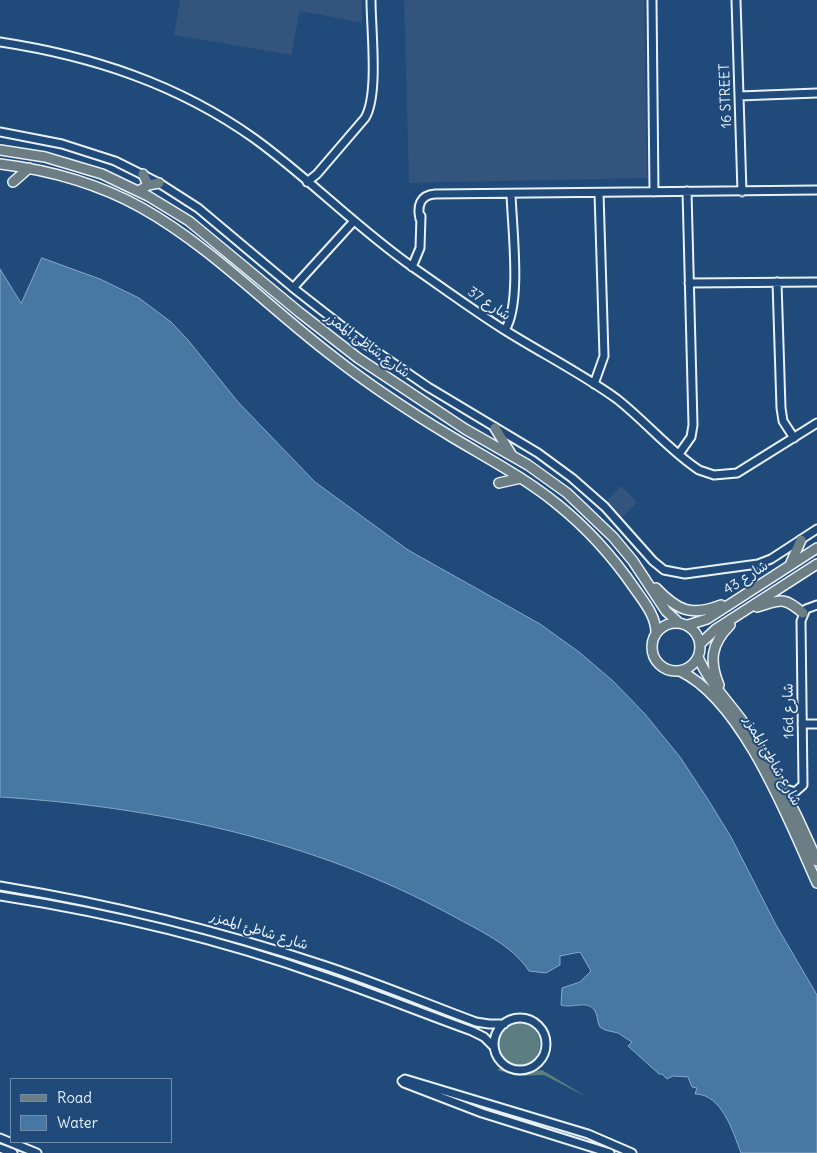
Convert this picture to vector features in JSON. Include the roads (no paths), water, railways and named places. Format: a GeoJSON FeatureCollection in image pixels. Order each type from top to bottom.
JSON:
{"type":"FeatureCollection","features":[{"type":"Feature","properties":{"kind":"main road","name":"شارع شاطئ الممزر"},"geometry":{"type":"LineString","coordinates":[[0,150],[61,161],[102,174],[139,191],[174,211],[209,236],[292,307],[371,368],[466,429],[542,474],[579,503],[613,537],[642,574],[666,611],[678,622]]}},
{"type":"Feature","properties":{"kind":"main road","name":"شارع شاطئ الممزر"},"geometry":{"type":"LineString","coordinates":[[0,164],[28,168],[71,179],[108,192],[166,223],[209,253],[270,307],[349,369],[430,424],[520,478],[564,509],[602,546],[644,601],[653,618],[656,633]]}},
{"type":"Feature","properties":{"kind":"main road"},"geometry":{"type":"LineString","coordinates":[[13,182],[28,168]]}},
{"type":"Feature","properties":{"kind":"main road"},"geometry":{"type":"LineString","coordinates":[[142,174],[148,185]]}},
{"type":"Feature","properties":{"kind":"main road"},"geometry":{"type":"LineString","coordinates":[[139,191],[148,185],[159,183]]}},
{"type":"Feature","properties":{"kind":"main road"},"geometry":{"type":"LineString","coordinates":[[495,428],[511,454]]}},
{"type":"Feature","properties":{"kind":"main road"},"geometry":{"type":"LineString","coordinates":[[499,483],[520,478]]}},
{"type":"Feature","properties":{"kind":"main road"},"geometry":{"type":"LineString","coordinates":[[790,566],[801,540]]}},
{"type":"Feature","properties":{"kind":"main road","name":"شارع 43"},"geometry":{"type":"LineString","coordinates":[[688,625],[702,622],[817,548]]}},
{"type":"Feature","properties":{"kind":"main road","name":"شارع 43"},"geometry":{"type":"LineString","coordinates":[[700,644],[716,630],[817,564]]}},
{"type":"Feature","properties":{"kind":"main road"},"geometry":{"type":"LineString","coordinates":[[642,574],[670,602],[686,610],[704,611],[740,598]]}},
{"type":"Feature","properties":{"kind":"main road"},"geometry":{"type":"LineString","coordinates":[[723,694],[712,668],[713,650],[720,636],[747,609],[780,600],[791,603],[803,613]]}},
{"type":"Feature","properties":{"kind":"main road"},"geometry":{"type":"LineString","coordinates":[[678,622],[688,625],[696,633],[700,644],[698,657],[692,666],[680,671],[669,670],[655,660],[652,650],[656,633],[667,624],[678,622]]}},
{"type":"Feature","properties":{"kind":"main road","name":"شارع شاطئ الممزر"},"geometry":{"type":"LineString","coordinates":[[698,657],[707,675],[723,694],[758,745],[783,788],[817,860]]}},
{"type":"Feature","properties":{"kind":"main road","name":"شارع شاطئ الممزر"},"geometry":{"type":"LineString","coordinates":[[680,671],[699,681],[712,694],[752,749],[778,796],[817,883]]}},
{"type":"Feature","properties":{"kind":"street"},"geometry":{"type":"LineString","coordinates":[[309,184],[365,118],[370,109],[372,92],[370,0]]}},
{"type":"Feature","properties":{"kind":"street"},"geometry":{"type":"LineString","coordinates":[[652,0],[654,192]]}},
{"type":"Feature","properties":{"kind":"street","name":"16 STREET"},"geometry":{"type":"LineString","coordinates":[[736,0],[742,192]]}},
{"type":"Feature","properties":{"kind":"street","name":"شارع 37"},"geometry":{"type":"LineString","coordinates":[[0,42],[98,62],[155,83],[196,103],[237,127],[410,266],[502,328],[592,382],[630,410],[692,466],[706,474],[729,475],[744,470],[817,423]]}},
{"type":"Feature","properties":{"kind":"street"},"geometry":{"type":"LineString","coordinates":[[739,96],[817,93]]}},
{"type":"Feature","properties":{"kind":"street"},"geometry":{"type":"LineString","coordinates":[[0,132],[77,148],[142,174],[159,183],[216,222],[295,289],[403,371],[538,453],[582,486],[616,518],[657,565],[668,572],[685,574],[758,564],[817,529]]}},
{"type":"Feature","properties":{"kind":"street"},"geometry":{"type":"LineString","coordinates":[[410,266],[417,257],[421,243],[418,207],[424,197],[429,194],[817,190]]}},
{"type":"Feature","properties":{"kind":"street"},"geometry":{"type":"LineString","coordinates":[[677,452],[687,443],[694,425],[687,192]]}},
{"type":"Feature","properties":{"kind":"street"},"geometry":{"type":"LineString","coordinates":[[592,382],[599,373],[604,356],[599,193]]}},
{"type":"Feature","properties":{"kind":"street"},"geometry":{"type":"LineString","coordinates":[[502,328],[509,320],[514,301],[511,194]]}},
{"type":"Feature","properties":{"kind":"street"},"geometry":{"type":"LineString","coordinates":[[295,289],[352,219]]}},
{"type":"Feature","properties":{"kind":"street"},"geometry":{"type":"LineString","coordinates":[[777,282],[780,408],[783,421],[794,438]]}},
{"type":"Feature","properties":{"kind":"street"},"geometry":{"type":"LineString","coordinates":[[690,283],[817,282]]}},
{"type":"Feature","properties":{"kind":"street"},"geometry":{"type":"LineString","coordinates":[[803,613],[809,606],[817,605]]}},
{"type":"Feature","properties":{"kind":"street","name":"16d شارع"},"geometry":{"type":"LineString","coordinates":[[783,788],[795,792],[803,785],[801,621],[803,613]]}},
{"type":"Feature","properties":{"kind":"street"},"geometry":{"type":"LineString","coordinates":[[802,724],[817,724]]}},
{"type":"Feature","properties":{"kind":"street","name":"شارع شاطئ الممزر"},"geometry":{"type":"LineString","coordinates":[[0,886],[112,907],[220,934],[326,966],[476,1022],[504,1024]]}},
{"type":"Feature","properties":{"kind":"street","name":"شارع شاطئ الممزر"},"geometry":{"type":"LineString","coordinates":[[0,896],[138,923],[262,956],[322,975],[472,1031],[484,1037],[494,1047]]}},
{"type":"Feature","properties":{"kind":"street"},"geometry":{"type":"LineString","coordinates":[[518,1018],[532,1021],[543,1032],[545,1039],[544,1052],[534,1065],[522,1070],[514,1069],[501,1061],[494,1047],[496,1034],[504,1024],[518,1018]]}},
{"type":"Feature","properties":{"kind":"street"},"geometry":{"type":"LineString","coordinates":[[610,1153],[482,1113],[402,1081],[406,1079],[601,1139],[632,1153]]}},
{"type":"Feature","properties":{"kind":"street"},"geometry":{"type":"LineString","coordinates":[[482,1113],[480,1106],[484,1103]]}},
{"type":"Feature","properties":{"kind":"street"},"geometry":{"type":"LineString","coordinates":[[12,1143],[37,1153]]}},
{"type":"Feature","properties":{"kind":"street"},"geometry":{"type":"LineString","coordinates":[[0,1148],[13,1153]]}},
{"type":"Feature","properties":{"kind":"water"},"geometry":{"type":"Polygon","coordinates":[[[42,258],[100,279],[139,298],[171,322],[238,402],[315,482],[408,550],[540,624],[579,652],[613,681],[645,714],[680,757],[709,801],[731,837],[776,925],[817,995],[817,1153],[741,1153],[730,1125],[719,1107],[712,1100],[695,1094],[697,1088],[692,1087],[688,1077],[673,1076],[667,1079],[662,1074],[659,1074],[628,1046],[632,1042],[618,1033],[600,1027],[592,1007],[561,1005],[562,988],[580,982],[591,971],[580,952],[560,956],[560,965],[546,973],[529,971],[505,946],[453,916],[400,889],[346,867],[290,848],[176,819],[117,809],[0,797],[0,269],[21,303],[42,258]]]}}]}
